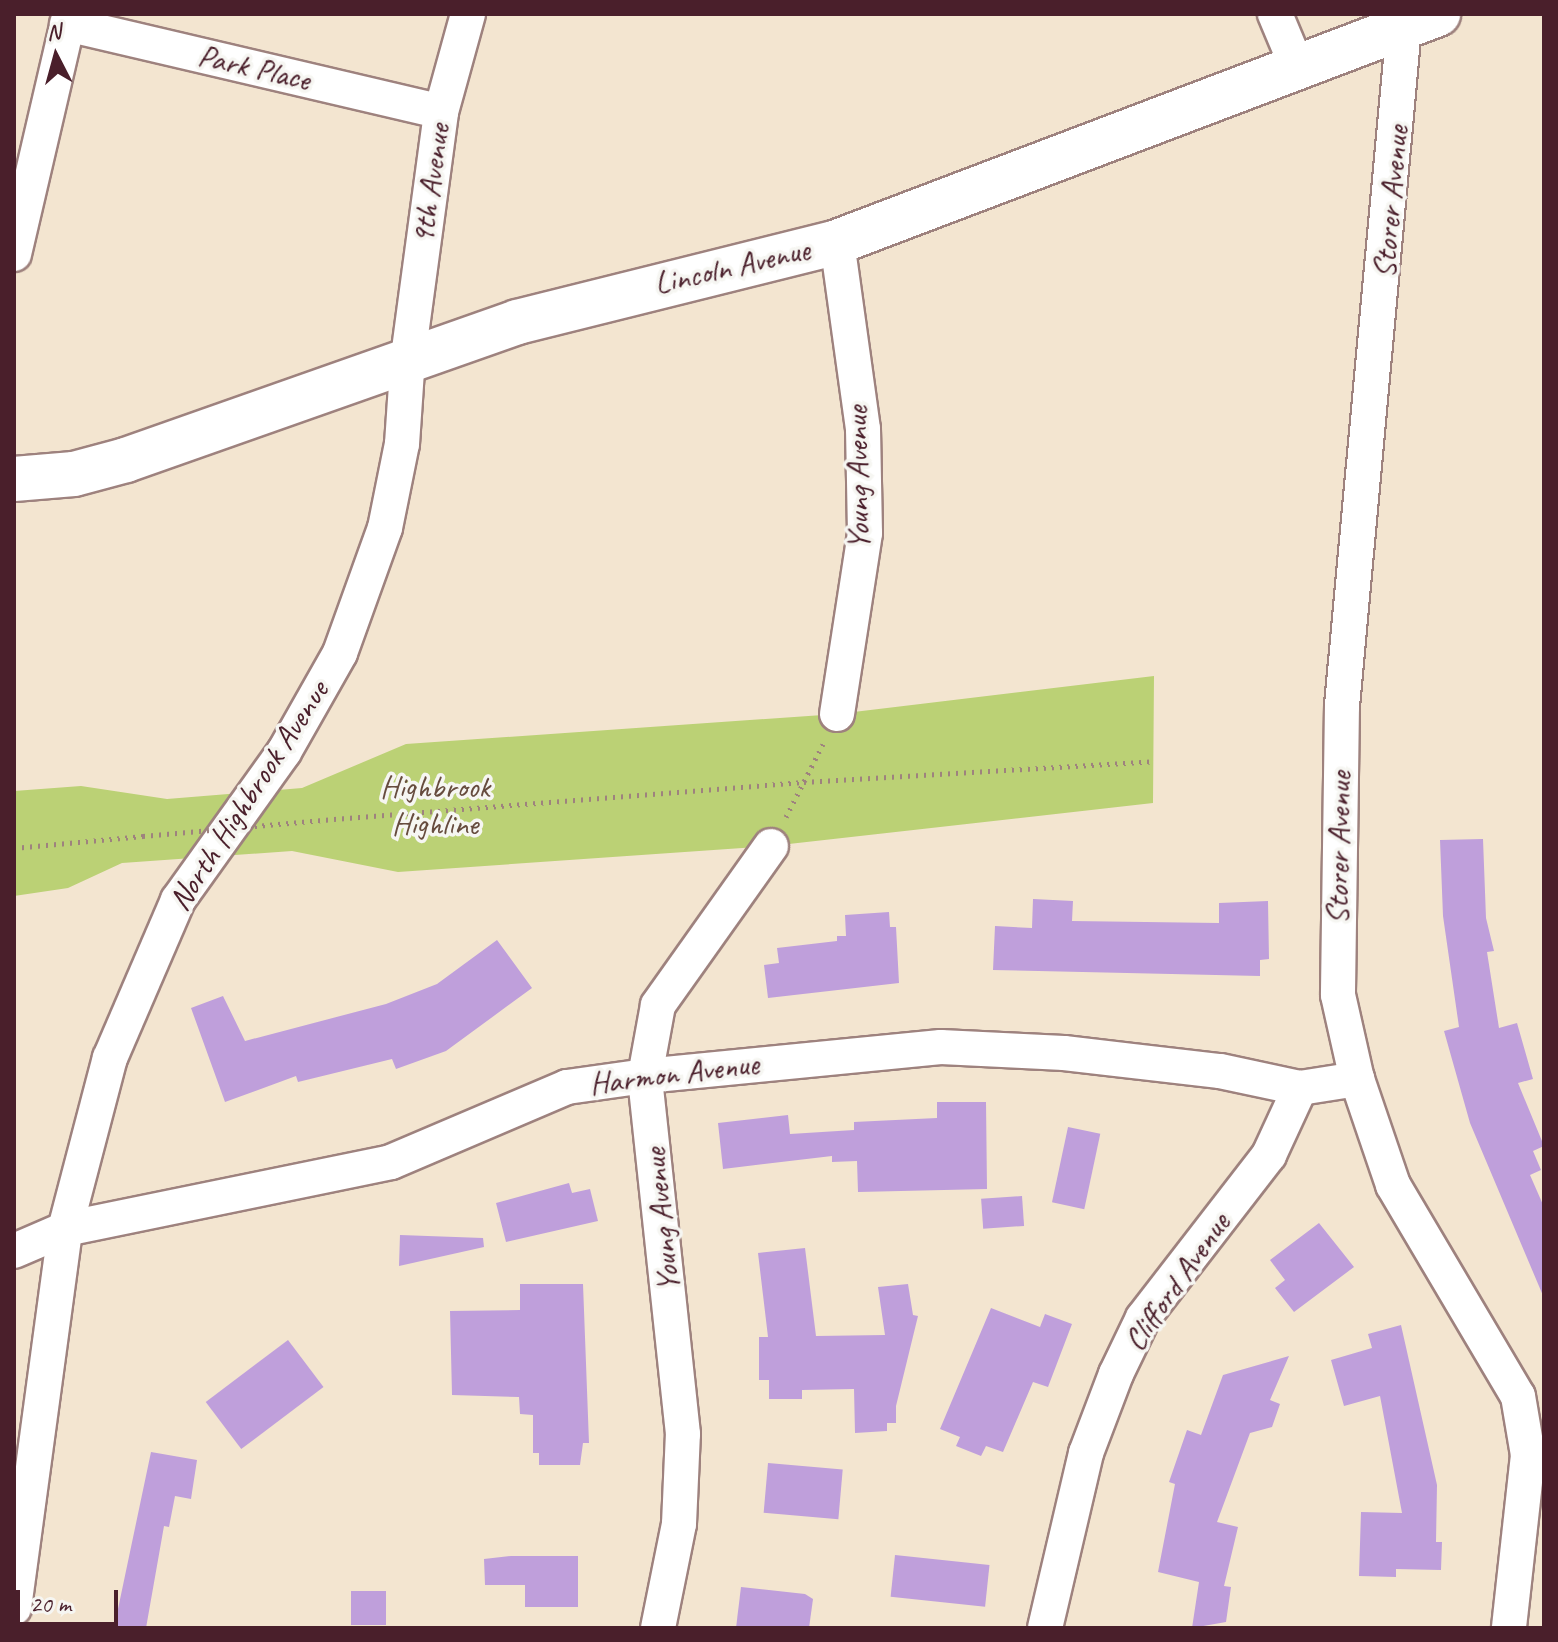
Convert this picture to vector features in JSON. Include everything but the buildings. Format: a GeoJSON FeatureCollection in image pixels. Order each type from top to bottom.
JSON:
{"type":"FeatureCollection","features":[{"type":"Feature","properties":{"kind":"main road","name":"Lincoln Avenue"},"geometry":{"type":"LineString","coordinates":[[14,479],[74,474],[126,460],[408,357],[620,292],[837,242],[1421,20]]}},
{"type":"Feature","properties":{"kind":"street","name":"9th Avenue"},"geometry":{"type":"LineString","coordinates":[[408,357],[441,112],[468,14]]}},
{"type":"Feature","properties":{"kind":"street"},"geometry":{"type":"LineString","coordinates":[[1275,14],[1298,69]]}},
{"type":"Feature","properties":{"kind":"street","name":"Park Place"},"geometry":{"type":"LineString","coordinates":[[69,19],[441,112]]}},
{"type":"Feature","properties":{"kind":"street"},"geometry":{"type":"LineString","coordinates":[[14,254],[69,19]]}},
{"type":"Feature","properties":{"kind":"street","name":"Storer Avenue"},"geometry":{"type":"LineString","coordinates":[[1421,20],[1339,764],[1338,995],[1357,1079],[1393,1185],[1531,1406],[1509,1628]]}},
{"type":"Feature","properties":{"kind":"street","name":"Young Avenue"},"geometry":{"type":"LineString","coordinates":[[837,242],[863,429],[865,533],[837,714]]}},
{"type":"Feature","properties":{"kind":"street","name":"North Highbrook Avenue"},"geometry":{"type":"LineString","coordinates":[[14,1608],[65,1229],[110,1058],[178,900],[284,752],[340,653],[385,528],[402,444],[408,357]]}},
{"type":"Feature","properties":{"kind":"street","name":"Young Avenue"},"geometry":{"type":"LineString","coordinates":[[658,1628],[679,1524],[683,1434],[645,1076],[658,1005],[771,846]]}},
{"type":"Feature","properties":{"kind":"street","name":"Harmon Avenue"},"geometry":{"type":"LineString","coordinates":[[14,1251],[65,1229],[391,1162],[567,1087],[645,1076],[941,1047],[1064,1053],[1220,1071],[1300,1088],[1357,1079]]}},
{"type":"Feature","properties":{"kind":"street","name":"Clifford Avenue"},"geometry":{"type":"LineString","coordinates":[[1045,1628],[1086,1453],[1116,1374],[1143,1318],[1269,1155],[1300,1088]]}},
{"type":"Feature","properties":{"kind":"path"},"geometry":{"type":"LineString","coordinates":[[771,846],[837,714]]}},
{"type":"Feature","properties":{"kind":"path"},"geometry":{"type":"LineString","coordinates":[[14,848],[804,782],[1154,761]]}},
{"type":"Feature","properties":{"kind":"green space","name":"Highbrook Highline"},"geometry":{"type":"Polygon","coordinates":[[[1154,676],[1153,803],[771,846],[398,872],[292,851],[122,863],[68,888],[14,896],[14,791],[81,786],[167,799],[302,788],[406,744],[837,714],[1154,676]]]}}]}
